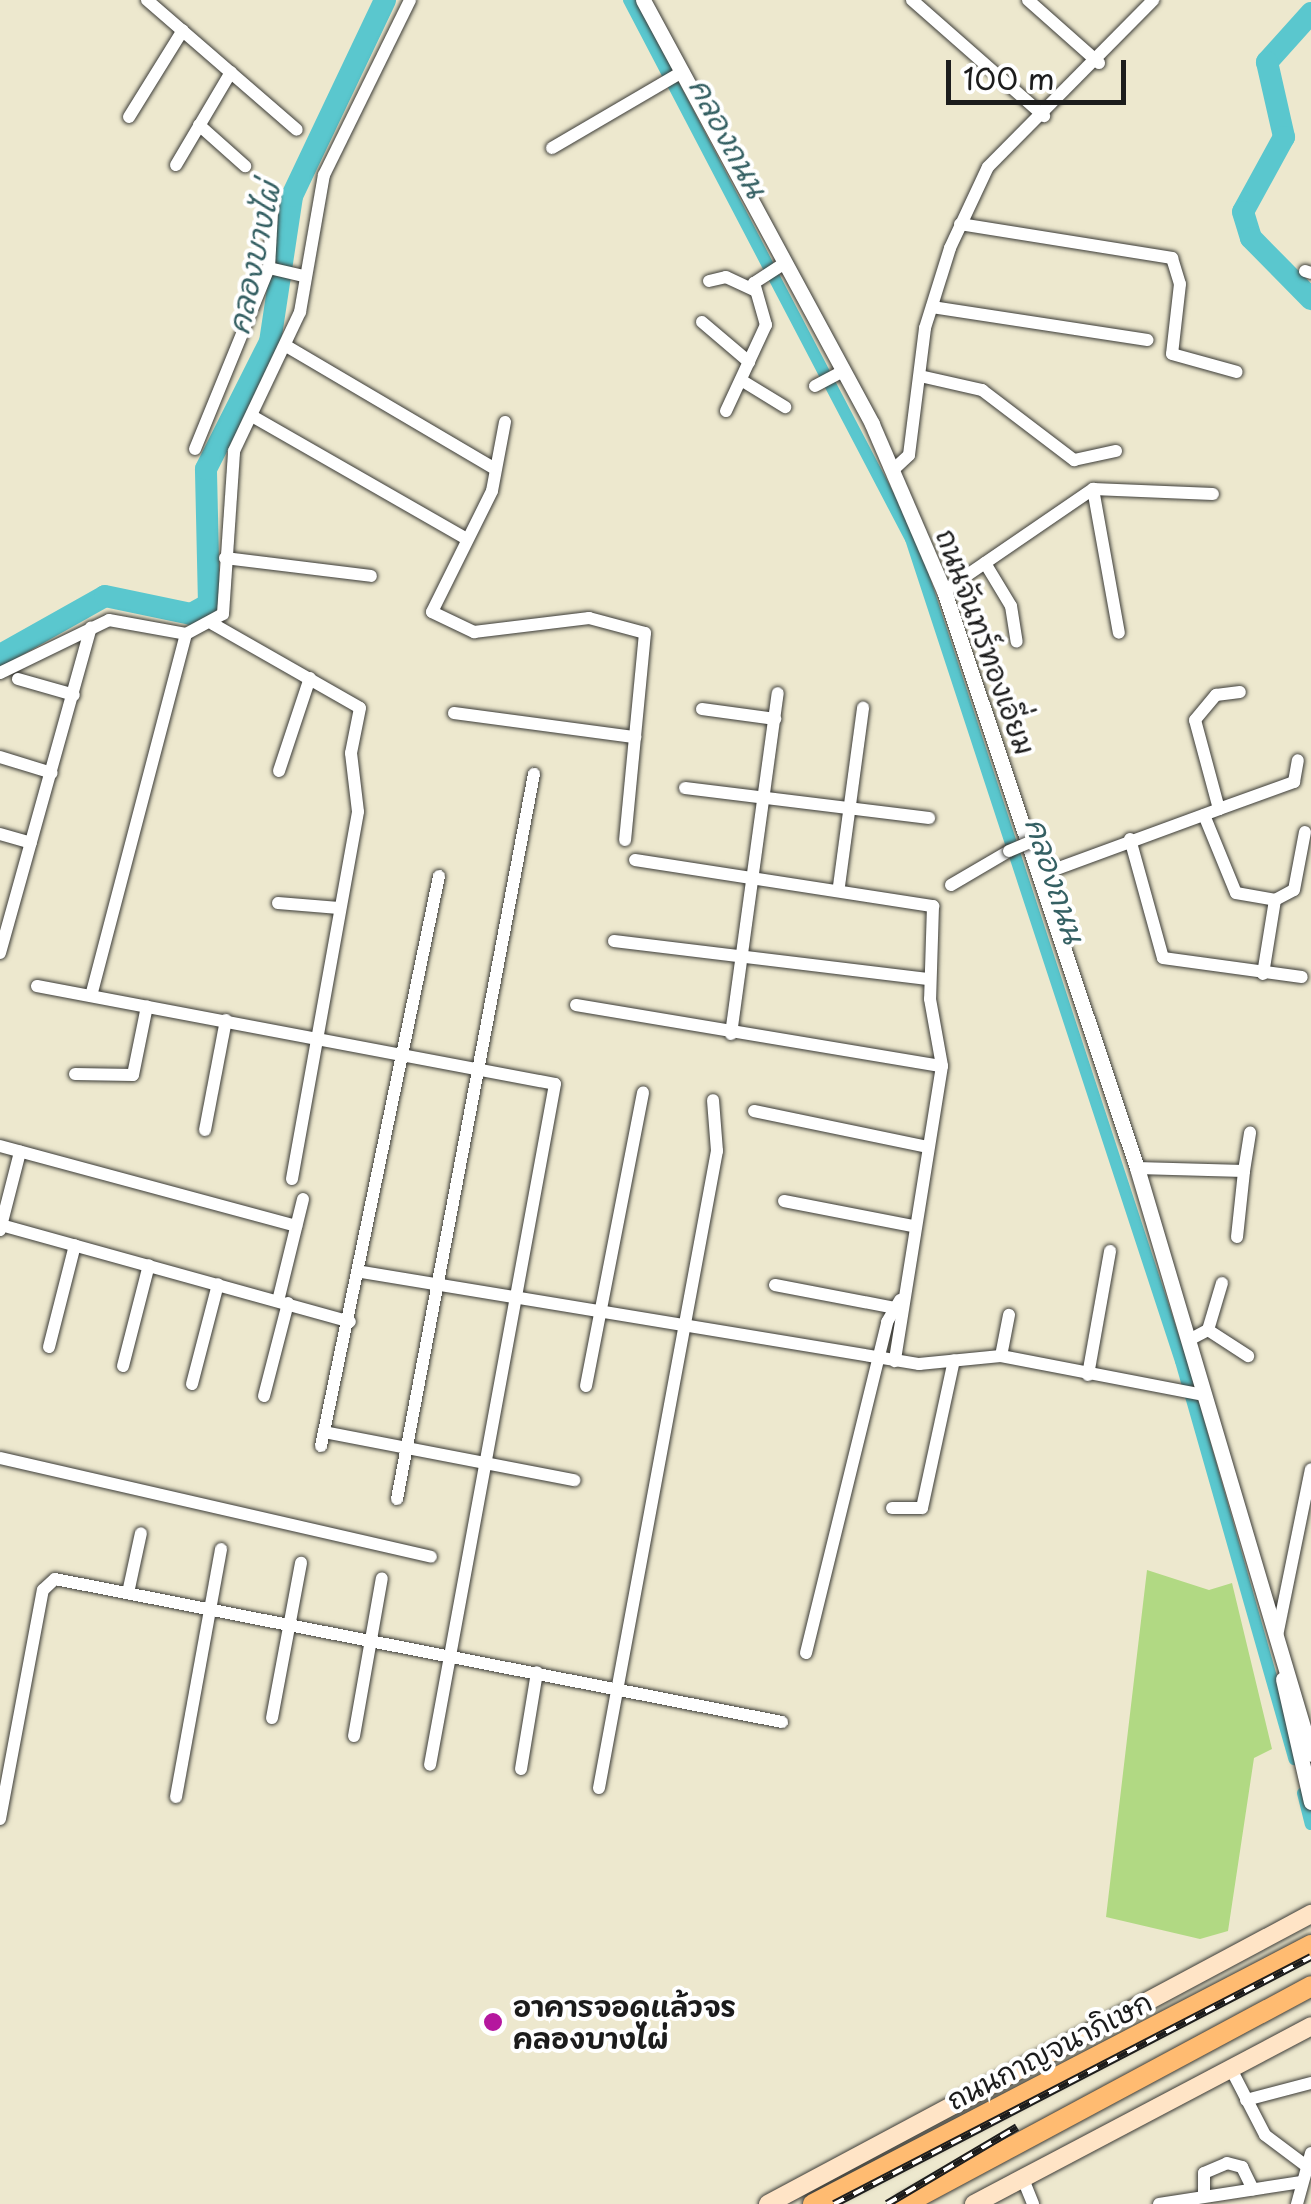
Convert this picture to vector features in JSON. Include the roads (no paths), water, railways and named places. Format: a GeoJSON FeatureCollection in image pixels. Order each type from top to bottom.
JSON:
{"type":"FeatureCollection","features":[{"type":"Feature","properties":{"kind":"highway","name":"ถนนกาญจนาภิเษก"},"geometry":{"type":"LineString","coordinates":[[813,2204],[1311,1945]]}},
{"type":"Feature","properties":{"kind":"highway"},"geometry":{"type":"LineString","coordinates":[[905,2204],[1311,1986]]}},
{"type":"Feature","properties":{"kind":"highway"},"geometry":{"type":"LineString","coordinates":[[792,2204],[863,2177]]}},
{"type":"Feature","properties":{"kind":"main road"},"geometry":{"type":"LineString","coordinates":[[768,2204],[1311,1914]]}},
{"type":"Feature","properties":{"kind":"main road"},"geometry":{"type":"LineString","coordinates":[[974,2204],[1311,2026]]}},
{"type":"Feature","properties":{"kind":"street"},"geometry":{"type":"LineString","coordinates":[[147,0],[297,130]]}},
{"type":"Feature","properties":{"kind":"street"},"geometry":{"type":"LineString","coordinates":[[0,673],[91,628],[131,622],[186,634],[213,624],[223,614],[227,476],[252,416],[288,348],[324,175],[410,0]]}},
{"type":"Feature","properties":{"kind":"street","name":"ถนนจันทร์ทองเอี่ยม"},"geometry":{"type":"LineString","coordinates":[[643,0],[893,470],[944,591],[1137,1168],[1189,1340],[1198,1394],[1277,1636]]}},
{"type":"Feature","properties":{"kind":"street"},"geometry":{"type":"LineString","coordinates":[[912,0],[1044,116]]}},
{"type":"Feature","properties":{"kind":"street"},"geometry":{"type":"LineString","coordinates":[[1028,0],[1099,63]]}},
{"type":"Feature","properties":{"kind":"street"},"geometry":{"type":"LineString","coordinates":[[893,470],[909,455],[932,307],[960,224],[988,167],[1099,63],[1153,0]]}},
{"type":"Feature","properties":{"kind":"street"},"geometry":{"type":"LineString","coordinates":[[129,117],[183,30]]}},
{"type":"Feature","properties":{"kind":"street"},"geometry":{"type":"LineString","coordinates":[[176,165],[231,72]]}},
{"type":"Feature","properties":{"kind":"street"},"geometry":{"type":"LineString","coordinates":[[552,148],[679,73]]}},
{"type":"Feature","properties":{"kind":"street"},"geometry":{"type":"LineString","coordinates":[[199,126],[245,166]]}},
{"type":"Feature","properties":{"kind":"street"},"geometry":{"type":"LineString","coordinates":[[195,448],[270,269],[273,195]]}},
{"type":"Feature","properties":{"kind":"street"},"geometry":{"type":"LineString","coordinates":[[960,224],[1172,258],[1180,284],[1172,354],[1237,372]]}},
{"type":"Feature","properties":{"kind":"street"},"geometry":{"type":"LineString","coordinates":[[709,282],[726,277],[757,283],[781,265]]}},
{"type":"Feature","properties":{"kind":"street"},"geometry":{"type":"LineString","coordinates":[[270,269],[303,276]]}},
{"type":"Feature","properties":{"kind":"street"},"geometry":{"type":"LineString","coordinates":[[726,410],[766,325],[757,283]]}},
{"type":"Feature","properties":{"kind":"street"},"geometry":{"type":"LineString","coordinates":[[932,307],[1147,340]]}},
{"type":"Feature","properties":{"kind":"street"},"geometry":{"type":"LineString","coordinates":[[702,322],[750,362]]}},
{"type":"Feature","properties":{"kind":"street"},"geometry":{"type":"LineString","coordinates":[[288,348],[492,466]]}},
{"type":"Feature","properties":{"kind":"street"},"geometry":{"type":"LineString","coordinates":[[815,386],[841,373]]}},
{"type":"Feature","properties":{"kind":"street"},"geometry":{"type":"LineString","coordinates":[[920,376],[982,390],[1074,460],[1116,451]]}},
{"type":"Feature","properties":{"kind":"street"},"geometry":{"type":"LineString","coordinates":[[741,380],[786,407]]}},
{"type":"Feature","properties":{"kind":"street"},"geometry":{"type":"LineString","coordinates":[[252,416],[467,539]]}},
{"type":"Feature","properties":{"kind":"street"},"geometry":{"type":"LineString","coordinates":[[505,422],[492,466],[492,491],[467,539],[436,620],[474,632],[561,618],[636,626],[649,647],[625,840]]}},
{"type":"Feature","properties":{"kind":"street"},"geometry":{"type":"LineString","coordinates":[[944,591],[1094,489],[1213,494]]}},
{"type":"Feature","properties":{"kind":"street"},"geometry":{"type":"LineString","coordinates":[[1094,489],[1120,633]]}},
{"type":"Feature","properties":{"kind":"street"},"geometry":{"type":"LineString","coordinates":[[226,558],[371,576]]}},
{"type":"Feature","properties":{"kind":"street"},"geometry":{"type":"LineString","coordinates":[[986,563],[1011,606],[1017,642]]}},
{"type":"Feature","properties":{"kind":"street"},"geometry":{"type":"LineString","coordinates":[[213,624],[360,708],[351,753],[358,812],[314,1037],[292,1179]]}},
{"type":"Feature","properties":{"kind":"street"},"geometry":{"type":"LineString","coordinates":[[0,952],[6,910],[31,843],[91,628]]}},
{"type":"Feature","properties":{"kind":"street"},"geometry":{"type":"LineString","coordinates":[[91,996],[186,634]]}},
{"type":"Feature","properties":{"kind":"street"},"geometry":{"type":"LineString","coordinates":[[279,771],[310,678]]}},
{"type":"Feature","properties":{"kind":"street"},"geometry":{"type":"LineString","coordinates":[[18,679],[74,695]]}},
{"type":"Feature","properties":{"kind":"street"},"geometry":{"type":"LineString","coordinates":[[1219,809],[1195,720],[1216,695],[1240,692]]}},
{"type":"Feature","properties":{"kind":"street"},"geometry":{"type":"LineString","coordinates":[[731,1034],[778,693]]}},
{"type":"Feature","properties":{"kind":"street"},"geometry":{"type":"LineString","coordinates":[[839,886],[863,708]]}},
{"type":"Feature","properties":{"kind":"street"},"geometry":{"type":"LineString","coordinates":[[702,709],[774,719]]}},
{"type":"Feature","properties":{"kind":"street"},"geometry":{"type":"LineString","coordinates":[[454,712],[635,737]]}},
{"type":"Feature","properties":{"kind":"street"},"geometry":{"type":"LineString","coordinates":[[0,757],[52,772]]}},
{"type":"Feature","properties":{"kind":"street"},"geometry":{"type":"LineString","coordinates":[[1040,874],[1294,782],[1298,760]]}},
{"type":"Feature","properties":{"kind":"street"},"geometry":{"type":"LineString","coordinates":[[397,1499],[534,774]]}},
{"type":"Feature","properties":{"kind":"street"},"geometry":{"type":"LineString","coordinates":[[685,788],[929,818]]}},
{"type":"Feature","properties":{"kind":"street"},"geometry":{"type":"LineString","coordinates":[[1204,814],[1229,887],[1275,900]]}},
{"type":"Feature","properties":{"kind":"street"},"geometry":{"type":"LineString","coordinates":[[1263,974],[1275,900],[1303,874],[1306,832]]}},
{"type":"Feature","properties":{"kind":"street"},"geometry":{"type":"LineString","coordinates":[[0,834],[31,843]]}},
{"type":"Feature","properties":{"kind":"street"},"geometry":{"type":"LineString","coordinates":[[1130,839],[1163,958],[1302,977]]}},
{"type":"Feature","properties":{"kind":"street"},"geometry":{"type":"LineString","coordinates":[[951,885],[1009,851],[1031,845]]}},
{"type":"Feature","properties":{"kind":"street"},"geometry":{"type":"LineString","coordinates":[[635,860],[927,900],[930,979],[942,1066],[888,1359],[806,1653]]}},
{"type":"Feature","properties":{"kind":"street"},"geometry":{"type":"LineString","coordinates":[[439,876],[362,1272],[322,1439],[574,1480]]}},
{"type":"Feature","properties":{"kind":"street"},"geometry":{"type":"LineString","coordinates":[[278,903],[340,908]]}},
{"type":"Feature","properties":{"kind":"street"},"geometry":{"type":"LineString","coordinates":[[614,941],[930,979]]}},
{"type":"Feature","properties":{"kind":"street"},"geometry":{"type":"LineString","coordinates":[[37,986],[549,1077],[558,1092],[430,1765]]}},
{"type":"Feature","properties":{"kind":"street"},"geometry":{"type":"LineString","coordinates":[[76,1074],[133,1074],[147,1006]]}},
{"type":"Feature","properties":{"kind":"street"},"geometry":{"type":"LineString","coordinates":[[576,1006],[942,1066]]}},
{"type":"Feature","properties":{"kind":"street"},"geometry":{"type":"LineString","coordinates":[[206,1130],[226,1020]]}},
{"type":"Feature","properties":{"kind":"street"},"geometry":{"type":"LineString","coordinates":[[586,1386],[643,1092]]}},
{"type":"Feature","properties":{"kind":"street"},"geometry":{"type":"LineString","coordinates":[[599,1788],[717,1151],[713,1100]]}},
{"type":"Feature","properties":{"kind":"street"},"geometry":{"type":"LineString","coordinates":[[754,1110],[928,1147]]}},
{"type":"Feature","properties":{"kind":"street"},"geometry":{"type":"LineString","coordinates":[[1237,1237],[1250,1132]]}},
{"type":"Feature","properties":{"kind":"street"},"geometry":{"type":"LineString","coordinates":[[0,1146],[296,1226]]}},
{"type":"Feature","properties":{"kind":"street"},"geometry":{"type":"LineString","coordinates":[[20,1152],[1,1227],[350,1322]]}},
{"type":"Feature","properties":{"kind":"street"},"geometry":{"type":"LineString","coordinates":[[1137,1168],[1244,1171]]}},
{"type":"Feature","properties":{"kind":"street"},"geometry":{"type":"LineString","coordinates":[[264,1396],[303,1199]]}},
{"type":"Feature","properties":{"kind":"street"},"geometry":{"type":"LineString","coordinates":[[784,1201],[913,1226]]}},
{"type":"Feature","properties":{"kind":"street"},"geometry":{"type":"LineString","coordinates":[[49,1347],[75,1245]]}},
{"type":"Feature","properties":{"kind":"street"},"geometry":{"type":"LineString","coordinates":[[1088,1375],[1110,1251]]}},
{"type":"Feature","properties":{"kind":"street"},"geometry":{"type":"LineString","coordinates":[[124,1366],[149,1265]]}},
{"type":"Feature","properties":{"kind":"street"},"geometry":{"type":"LineString","coordinates":[[362,1272],[522,1292],[888,1359],[1001,1356],[1198,1394]]}},
{"type":"Feature","properties":{"kind":"street"},"geometry":{"type":"LineString","coordinates":[[1189,1340],[1208,1330],[1222,1283]]}},
{"type":"Feature","properties":{"kind":"street"},"geometry":{"type":"LineString","coordinates":[[192,1384],[218,1284]]}},
{"type":"Feature","properties":{"kind":"street"},"geometry":{"type":"LineString","coordinates":[[775,1284],[898,1305]]}},
{"type":"Feature","properties":{"kind":"street"},"geometry":{"type":"LineString","coordinates":[[1001,1356],[1009,1315]]}},
{"type":"Feature","properties":{"kind":"street"},"geometry":{"type":"LineString","coordinates":[[1208,1330],[1248,1356]]}},
{"type":"Feature","properties":{"kind":"street"},"geometry":{"type":"LineString","coordinates":[[892,1508],[922,1508],[954,1360]]}},
{"type":"Feature","properties":{"kind":"street"},"geometry":{"type":"LineString","coordinates":[[0,1458],[431,1557]]}},
{"type":"Feature","properties":{"kind":"street"},"geometry":{"type":"LineString","coordinates":[[1311,1469],[1277,1636],[1311,1754]]}},
{"type":"Feature","properties":{"kind":"street"},"geometry":{"type":"LineString","coordinates":[[128,1593],[140,1533]]}},
{"type":"Feature","properties":{"kind":"street"},"geometry":{"type":"LineString","coordinates":[[176,1797],[222,1550]]}},
{"type":"Feature","properties":{"kind":"street"},"geometry":{"type":"LineString","coordinates":[[272,1718],[301,1563]]}},
{"type":"Feature","properties":{"kind":"street"},"geometry":{"type":"LineString","coordinates":[[354,1736],[382,1578]]}},
{"type":"Feature","properties":{"kind":"street"},"geometry":{"type":"LineString","coordinates":[[0,1819],[47,1582],[128,1593],[782,1722]]}},
{"type":"Feature","properties":{"kind":"street"},"geometry":{"type":"LineString","coordinates":[[1282,1655],[1311,1802]]}},
{"type":"Feature","properties":{"kind":"street"},"geometry":{"type":"LineString","coordinates":[[520,1769],[536,1672]]}},
{"type":"Feature","properties":{"kind":"street"},"geometry":{"type":"LineString","coordinates":[[1230,2068],[1273,2146],[1308,2159],[1297,2204]]}},
{"type":"Feature","properties":{"kind":"street"},"geometry":{"type":"LineString","coordinates":[[1246,2100],[1311,2084]]}},
{"type":"Feature","properties":{"kind":"street"},"geometry":{"type":"LineString","coordinates":[[1204,2196],[1204,2173],[1227,2162],[1242,2166],[1253,2190]]}},
{"type":"Feature","properties":{"kind":"street"},"geometry":{"type":"LineString","coordinates":[[1023,2179],[1033,2204]]}},
{"type":"Feature","properties":{"kind":"street"},"geometry":{"type":"LineString","coordinates":[[1158,2204],[1302,2182]]}},
{"type":"Feature","properties":{"kind":"waterway","name":"คลองบางไผ่"},"geometry":{"type":"LineString","coordinates":[[0,655],[105,596],[191,614],[209,604],[206,469],[270,342],[292,196],[385,0]]}},
{"type":"Feature","properties":{"kind":"waterway","name":"คลองถนน"},"geometry":{"type":"LineString","coordinates":[[629,0],[911,539],[1181,1361],[1294,1759]]}},
{"type":"Feature","properties":{"kind":"waterway"},"geometry":{"type":"LineString","coordinates":[[1311,13],[1267,62],[1284,137],[1243,212],[1251,238],[1311,299]]}},
{"type":"Feature","properties":{"kind":"waterway","name":"คลองถนน"},"geometry":{"type":"LineString","coordinates":[[1303,1793],[1311,1824]]}},
{"type":"Feature","properties":{"kind":"railway"},"geometry":{"type":"LineString","coordinates":[[834,2204],[1311,1957]]}},
{"type":"Feature","properties":{"kind":"railway"},"geometry":{"type":"LineString","coordinates":[[887,2204],[1017,2127]]}},
{"type":"Feature","properties":{"kind":"place","name":"อาคารจอดแล้วจร คลองบางไผ่"},"geometry":{"type":"Point","coordinates":[493,2022]}}]}
